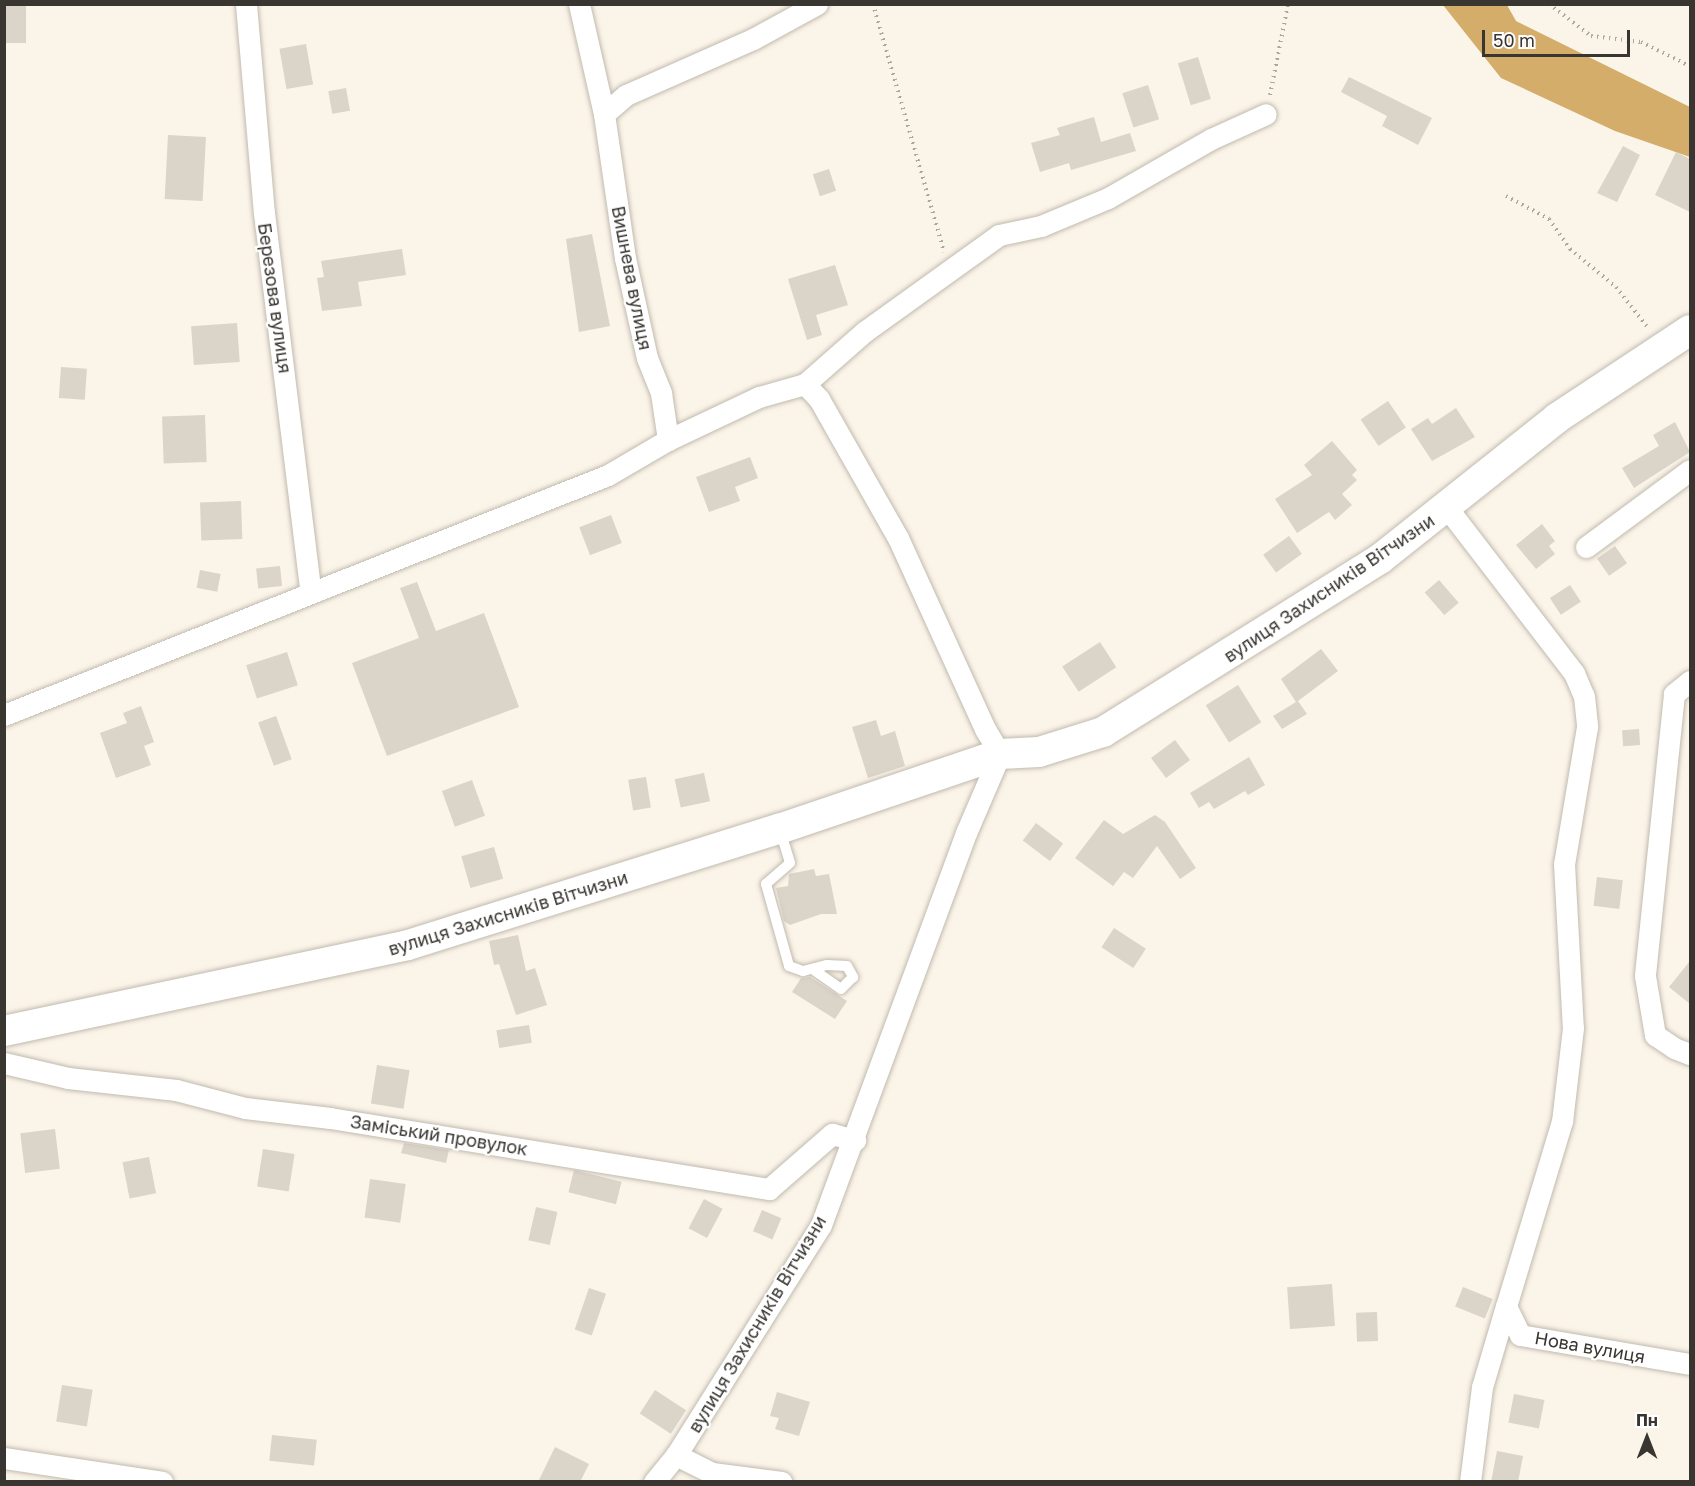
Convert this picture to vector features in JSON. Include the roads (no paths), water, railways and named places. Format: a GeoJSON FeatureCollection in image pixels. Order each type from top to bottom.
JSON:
{"type":"FeatureCollection","features":[{"type":"Feature","properties":{"kind":"street","name":"Березова вулиця"},"geometry":{"type":"LineString","coordinates":[[246,4],[264,213],[310,590]]}},
{"type":"Feature","properties":{"kind":"street","name":"Вишнева вулиця"},"geometry":{"type":"LineString","coordinates":[[579,4],[604,114],[625,258],[647,357],[661,393],[668,440]]}},
{"type":"Feature","properties":{"kind":"street"},"geometry":{"type":"LineString","coordinates":[[604,114],[626,95],[753,39],[817,4]]}},
{"type":"Feature","properties":{"kind":"street"},"geometry":{"type":"LineString","coordinates":[[4,715],[310,590],[608,475],[668,440],[759,397],[805,384],[864,332],[949,269],[999,236],[1041,226],[1108,198],[1211,139],[1266,114]]}},
{"type":"Feature","properties":{"kind":"street","name":"вулиця Захисників Вітчизни"},"geometry":{"type":"LineString","coordinates":[[4,1030],[408,945],[780,829],[1000,754],[1039,752],[1103,732],[1380,559],[1448,508],[1557,418],[1690,330]]}},
{"type":"Feature","properties":{"kind":"street"},"geometry":{"type":"LineString","coordinates":[[805,384],[819,399],[869,480],[1000,754]]}},
{"type":"Feature","properties":{"kind":"street"},"geometry":{"type":"LineString","coordinates":[[1586,547],[1690,470]]}},
{"type":"Feature","properties":{"kind":"street"},"geometry":{"type":"LineString","coordinates":[[1448,508],[1574,673],[1584,696],[1587,727],[1564,864],[1573,1028],[1562,1121],[1482,1387],[1470,1482]]}},
{"type":"Feature","properties":{"kind":"street"},"geometry":{"type":"LineString","coordinates":[[1690,681],[1674,694],[1645,976],[1655,1035],[1690,1054]]}},
{"type":"Feature","properties":{"kind":"street","name":"вулиця Захисників Вітчизни"},"geometry":{"type":"LineString","coordinates":[[654,1482],[676,1455],[821,1225],[855,1140],[966,833],[1000,754]]}},
{"type":"Feature","properties":{"kind":"street","name":"Заміський провулок"},"geometry":{"type":"LineString","coordinates":[[4,1063],[68,1078],[176,1090],[245,1108],[330,1118],[769,1189],[832,1134],[855,1140]]}},
{"type":"Feature","properties":{"kind":"street","name":"Нова вулиця"},"geometry":{"type":"LineString","coordinates":[[1506,1306],[1520,1335],[1690,1364]]}},
{"type":"Feature","properties":{"kind":"street"},"geometry":{"type":"LineString","coordinates":[[676,1455],[712,1473],[781,1482]]}},
{"type":"Feature","properties":{"kind":"street"},"geometry":{"type":"LineString","coordinates":[[4,1458],[162,1482]]}},
{"type":"Feature","properties":{"kind":"lane"},"geometry":{"type":"LineString","coordinates":[[780,829],[790,863],[766,884],[789,966],[815,971]]}}]}
